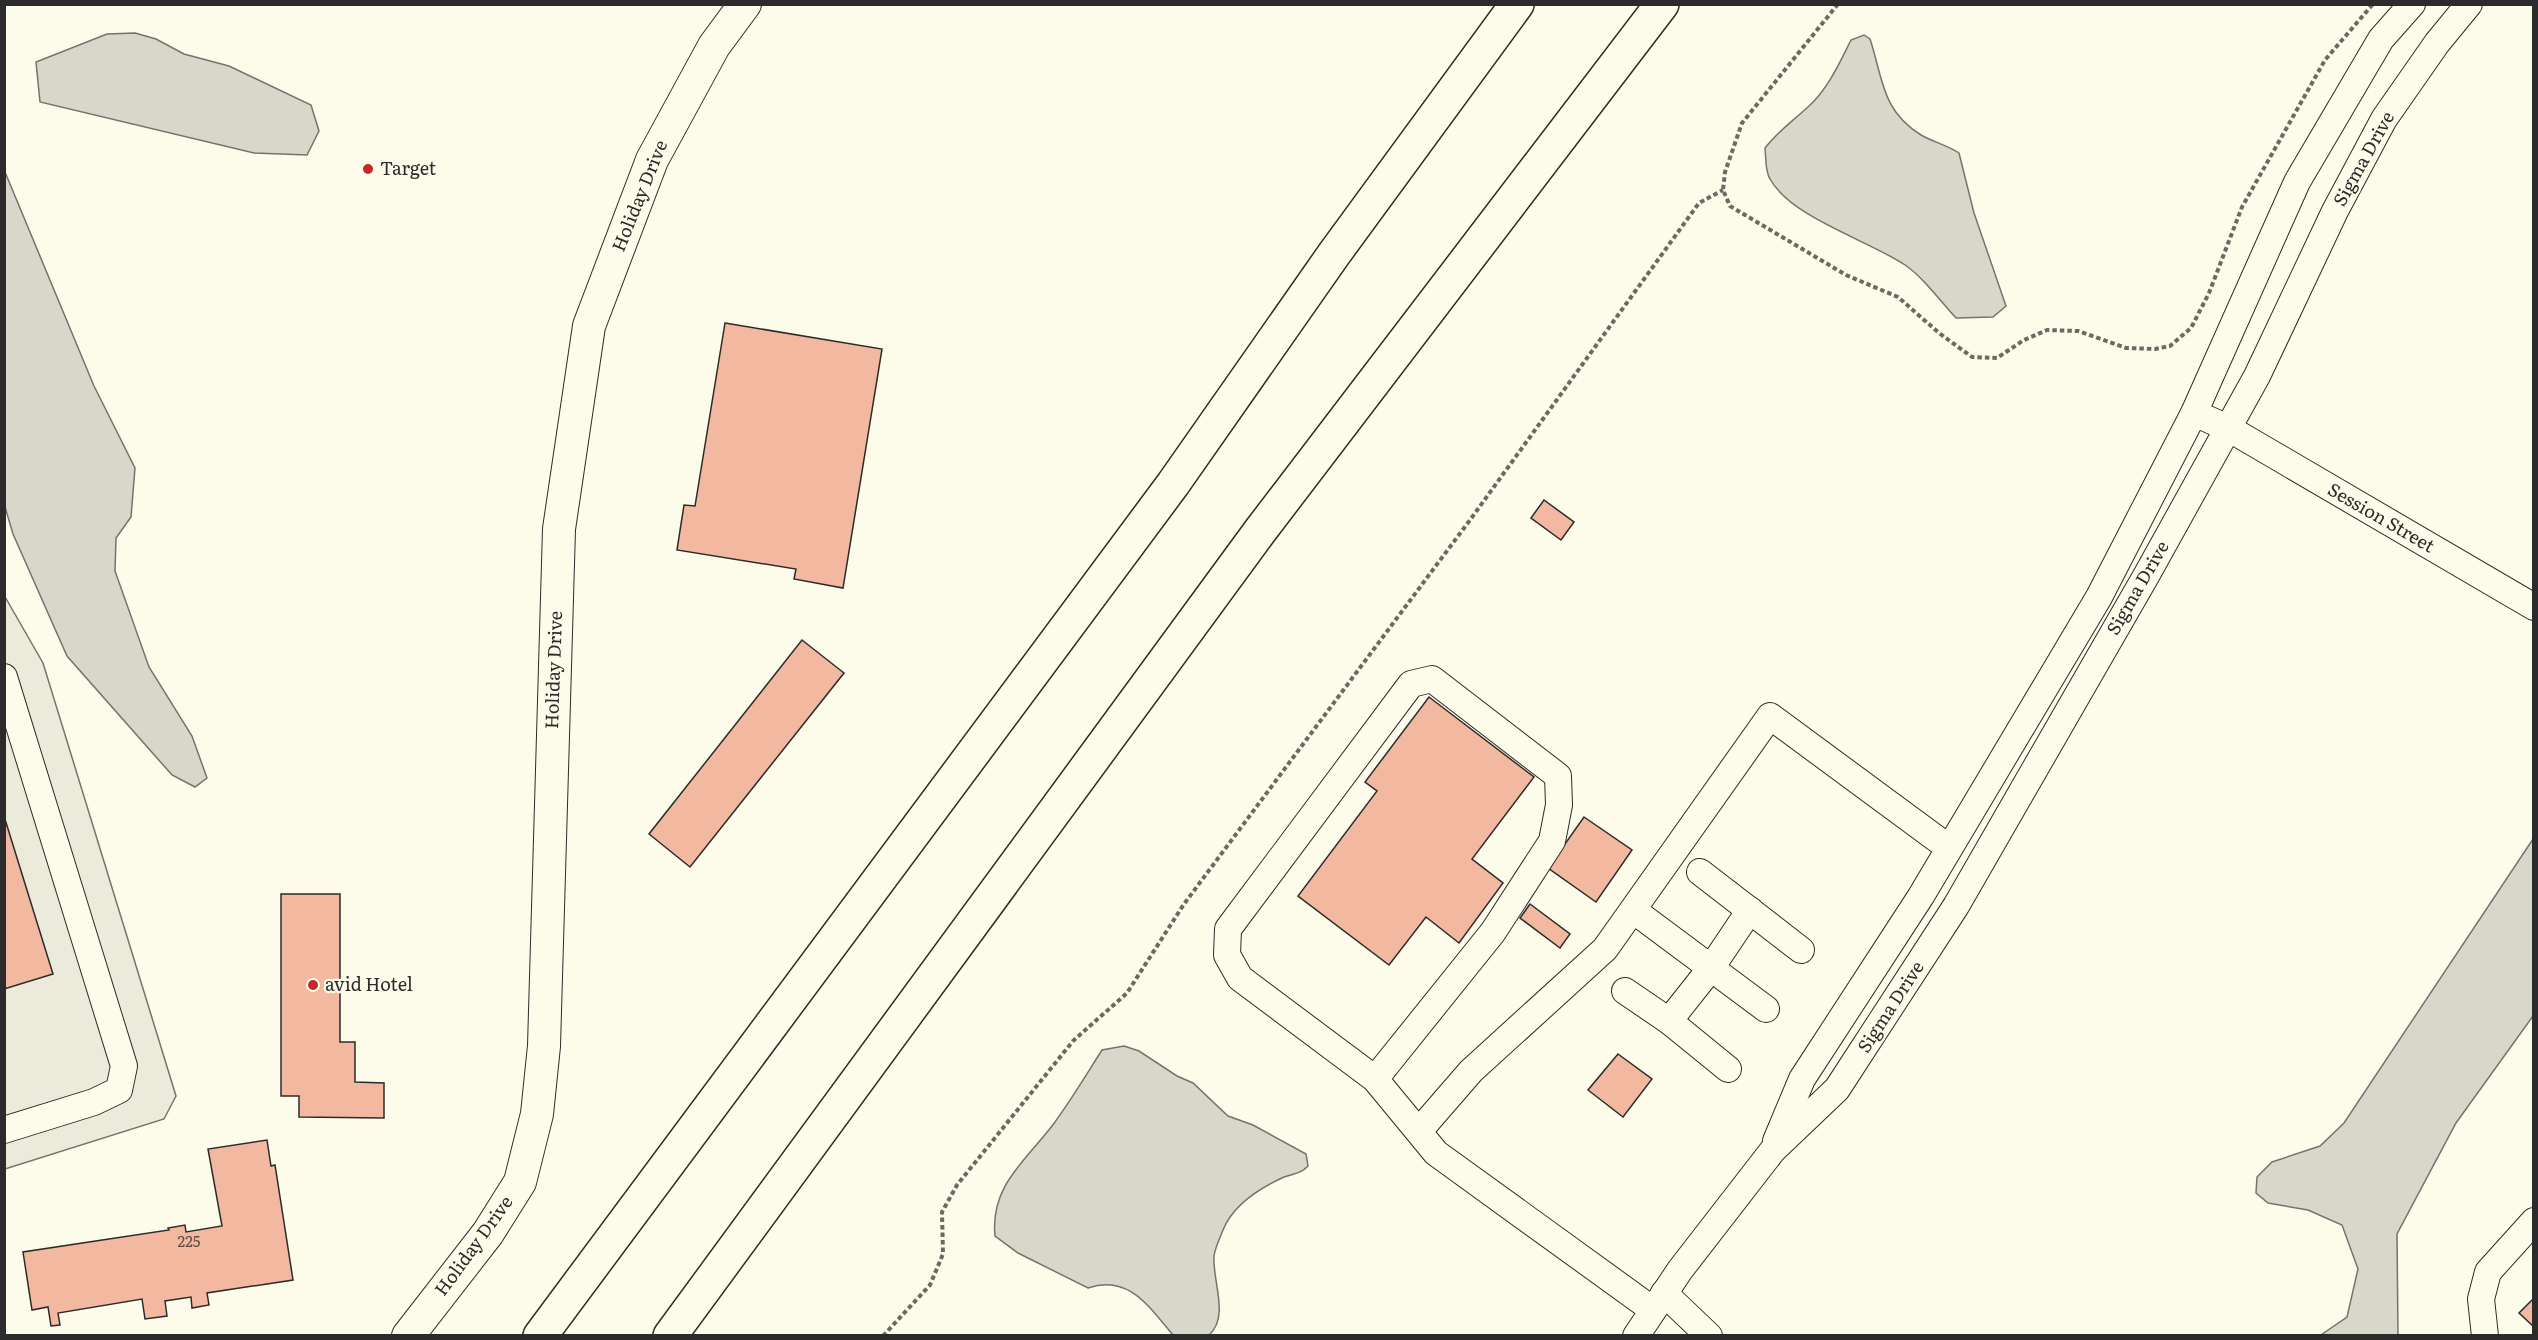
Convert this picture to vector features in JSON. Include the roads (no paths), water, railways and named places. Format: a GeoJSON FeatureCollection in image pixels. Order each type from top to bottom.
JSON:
{"type":"FeatureCollection","features":[{"type":"Feature","properties":{"kind":"highway"},"geometry":{"type":"LineString","coordinates":[[540,1335],[1173,484],[1334,254],[1517,4]]}},
{"type":"Feature","properties":{"kind":"highway"},"geometry":{"type":"LineString","coordinates":[[670,1335],[1260,531],[1662,4]]}},
{"type":"Feature","properties":{"kind":"main road","name":"Holiday Drive"},"geometry":{"type":"LineString","coordinates":[[408,1335],[488,1233],[520,1182],[537,1114],[543,1046],[559,529],[589,326],[652,160],[714,46],[745,4]]}},
{"type":"Feature","properties":{"kind":"street","name":"Sigma Drive"},"geometry":{"type":"LineString","coordinates":[[1773,1150],[1802,1079],[1921,896],[2099,597],[2194,413],[2297,182],[2381,39],[2412,4]]}},
{"type":"Feature","properties":{"kind":"street","name":"Sigma Drive"},"geometry":{"type":"LineString","coordinates":[[1636,1335],[1680,1270],[1773,1150],[1837,1089],[1956,906],[2146,576],[2257,376],[2335,211],[2384,119],[2436,43],[2469,4]]}},
{"type":"Feature","properties":{"kind":"street","name":"Session Street"},"geometry":{"type":"LineString","coordinates":[[2194,413],[2228,428],[2534,607]]}},
{"type":"Feature","properties":{"kind":"street"},"geometry":{"type":"LineString","coordinates":[[4,676],[124,1066],[119,1090],[94,1102],[4,1130]]}},
{"type":"Feature","properties":{"kind":"street"},"geometry":{"type":"LineString","coordinates":[[1375,1079],[1493,932],[1552,841],[1559,805],[1558,776],[1432,679],[1411,684],[1228,929],[1227,955],[1240,978],[1375,1079],[1436,1153],[1709,1335]]}},
{"type":"Feature","properties":{"kind":"street"},"geometry":{"type":"LineString","coordinates":[[1419,1131],[1471,1071],[1605,949],[1770,716],[1950,848]]}},
{"type":"Feature","properties":{"kind":"street"},"geometry":{"type":"LineString","coordinates":[[1700,872],[1801,950]]}},
{"type":"Feature","properties":{"kind":"street"},"geometry":{"type":"LineString","coordinates":[[1633,910],[1766,1009]]}},
{"type":"Feature","properties":{"kind":"street"},"geometry":{"type":"LineString","coordinates":[[1669,1021],[1711,968],[1750,910]]}},
{"type":"Feature","properties":{"kind":"street"},"geometry":{"type":"LineString","coordinates":[[1625,991],[1669,1021],[1728,1069]]}},
{"type":"Feature","properties":{"kind":"street"},"geometry":{"type":"LineString","coordinates":[[2485,1335],[2481,1299],[2488,1272],[2534,1221]]}},
{"type":"Feature","properties":{"kind":"place","name":"Target"},"geometry":{"type":"Point","coordinates":[368,169]}},
{"type":"Feature","properties":{"kind":"place","name":"avid Hotel"},"geometry":{"type":"Point","coordinates":[313,985]}}]}
